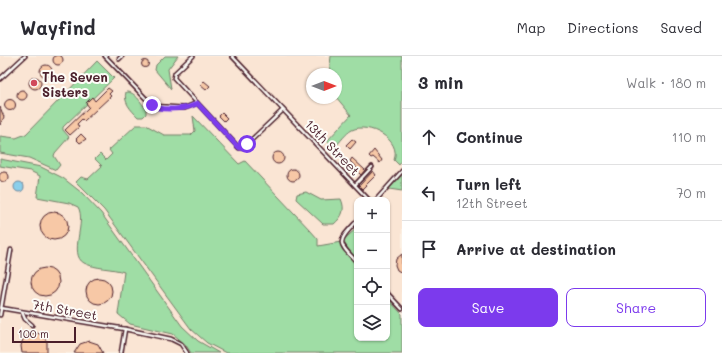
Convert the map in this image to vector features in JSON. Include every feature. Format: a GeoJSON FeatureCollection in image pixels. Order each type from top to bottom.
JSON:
{"type":"FeatureCollection","features":[{"type":"Feature","properties":{"kind":"lane"},"geometry":{"type":"LineString","coordinates":[[0,79],[25,56]]}},
{"type":"Feature","properties":{"kind":"lane"},"geometry":{"type":"LineString","coordinates":[[105,56],[153,106],[186,108],[197,103]]}},
{"type":"Feature","properties":{"kind":"lane"},"geometry":{"type":"LineString","coordinates":[[119,59],[122,56]]}},
{"type":"Feature","properties":{"kind":"lane"},"geometry":{"type":"LineString","coordinates":[[193,56],[174,76],[197,103],[240,148],[244,147],[283,110]]}},
{"type":"Feature","properties":{"kind":"lane","name":"13th Street"},"geometry":{"type":"LineString","coordinates":[[232,56],[366,197]]}},
{"type":"Feature","properties":{"kind":"lane"},"geometry":{"type":"LineString","coordinates":[[355,185],[372,167]]}},
{"type":"Feature","properties":{"kind":"lane"},"geometry":{"type":"LineString","coordinates":[[379,197],[402,171]]}},
{"type":"Feature","properties":{"kind":"lane"},"geometry":{"type":"LineString","coordinates":[[354,224],[342,238],[341,242],[344,249],[354,259]]}},
{"type":"Feature","properties":{"kind":"lane"},"geometry":{"type":"LineString","coordinates":[[0,315],[11,250]]}},
{"type":"Feature","properties":{"kind":"lane"},"geometry":{"type":"LineString","coordinates":[[390,296],[402,309]]}},
{"type":"Feature","properties":{"kind":"lane","name":"7th Street"},"geometry":{"type":"LineString","coordinates":[[1,308],[125,329],[174,340],[181,344],[187,353]]}},
{"type":"Feature","properties":{"kind":"lane"},"geometry":{"type":"LineString","coordinates":[[21,312],[32,325]]}},
{"type":"Feature","properties":{"kind":"lane"},"geometry":{"type":"LineString","coordinates":[[121,353],[125,329]]}},
{"type":"Feature","properties":{"kind":"shaded area"},"geometry":{"type":"Polygon","coordinates":[[[0,56],[331,56],[330,68],[306,68],[306,104],[342,104],[351,115],[327,141],[334,147],[372,111],[402,118],[402,353],[0,353],[0,56]]]}},
{"type":"Feature","properties":{"kind":"green space"},"geometry":{"type":"Polygon","coordinates":[[[165,56],[178,56],[168,69],[171,89],[155,70],[156,65],[165,56]]]}},
{"type":"Feature","properties":{"kind":"green space"},"geometry":{"type":"Polygon","coordinates":[[[331,56],[402,56],[402,161],[399,165],[394,160],[395,152],[393,145],[382,134],[374,130],[359,128],[352,130],[345,135],[335,147],[327,141],[351,115],[342,104],[342,68],[330,68],[331,56]]]}},
{"type":"Feature","properties":{"kind":"green space"},"geometry":{"type":"Polygon","coordinates":[[[97,61],[114,78],[63,127],[63,130],[69,137],[55,153],[54,156],[60,165],[56,170],[29,158],[0,153],[0,136],[16,138],[26,134],[97,61]]]}},
{"type":"Feature","properties":{"kind":"green space"},"geometry":{"type":"Polygon","coordinates":[[[126,92],[135,95],[146,109],[146,114],[143,117],[138,117],[128,106],[125,96],[126,92]]]}},
{"type":"Feature","properties":{"kind":"green space"},"geometry":{"type":"Polygon","coordinates":[[[193,116],[239,164],[245,161],[318,239],[318,246],[341,242],[354,231],[354,341],[390,341],[390,301],[402,314],[402,353],[226,353],[207,343],[191,329],[104,210],[76,182],[81,177],[88,179],[102,166],[95,159],[100,154],[106,160],[112,154],[109,150],[136,125],[146,125],[164,135],[191,135],[195,131],[193,116]]]}},
{"type":"Feature","properties":{"kind":"green space"},"geometry":{"type":"Polygon","coordinates":[[[0,159],[41,167],[63,178],[82,193],[101,213],[182,326],[198,341],[219,353],[191,353],[185,344],[173,334],[130,324],[118,314],[124,272],[89,265],[80,259],[77,245],[80,221],[78,207],[69,203],[37,197],[40,176],[30,171],[0,166],[0,159]]]}},
{"type":"Feature","properties":{"kind":"green space"},"geometry":{"type":"Polygon","coordinates":[[[402,175],[402,191],[389,189],[402,175]]]}},
{"type":"Feature","properties":{"kind":"green space"},"geometry":{"type":"Polygon","coordinates":[[[306,192],[321,200],[341,199],[343,210],[339,219],[334,224],[323,224],[296,199],[297,194],[306,192]]]}},
{"type":"Feature","properties":{"kind":"water"},"geometry":{"type":"Polygon","coordinates":[[[17,182],[21,182],[23,183],[23,191],[17,192],[14,189],[14,185],[17,182]]]}},
{"type":"Feature","properties":{"kind":"building"},"geometry":{"type":"Polygon","coordinates":[[[56,55],[60,55],[63,60],[60,65],[56,65],[53,62],[53,58],[56,55]]]}},
{"type":"Feature","properties":{"kind":"building"},"geometry":{"type":"Polygon","coordinates":[[[145,61],[148,64],[145,67],[142,64],[145,61]]]}},
{"type":"Feature","properties":{"kind":"building"},"geometry":{"type":"Polygon","coordinates":[[[46,65],[50,67],[52,71],[50,75],[46,77],[42,75],[40,71],[42,67],[46,65]]]}},
{"type":"Feature","properties":{"kind":"building","name":"The Seven Sisters"},"geometry":{"type":"Polygon","coordinates":[[[35,77],[39,79],[41,83],[39,87],[35,89],[31,87],[29,83],[31,79],[35,77]]]}},
{"type":"Feature","properties":{"kind":"building"},"geometry":{"type":"Polygon","coordinates":[[[204,81],[210,86],[206,90],[200,85],[204,81]]]}},
{"type":"Feature","properties":{"kind":"building"},"geometry":{"type":"Polygon","coordinates":[[[108,88],[112,91],[109,94],[111,96],[84,121],[82,119],[77,124],[79,127],[70,135],[65,130],[89,107],[86,103],[92,97],[95,101],[108,88]]]}},
{"type":"Feature","properties":{"kind":"building"},"geometry":{"type":"Polygon","coordinates":[[[20,90],[24,90],[26,91],[26,99],[20,100],[17,97],[17,93],[20,90]]]}},
{"type":"Feature","properties":{"kind":"building"},"geometry":{"type":"Polygon","coordinates":[[[8,100],[12,100],[14,101],[14,109],[8,110],[5,107],[5,103],[8,100]]]}},
{"type":"Feature","properties":{"kind":"building"},"geometry":{"type":"Polygon","coordinates":[[[0,107],[4,117],[0,125],[0,107]]]}},
{"type":"Feature","properties":{"kind":"building"},"geometry":{"type":"Polygon","coordinates":[[[222,113],[227,118],[224,121],[219,116],[222,113]]]}},
{"type":"Feature","properties":{"kind":"building"},"geometry":{"type":"Polygon","coordinates":[[[81,134],[86,139],[80,143],[76,139],[81,134]]]}},
{"type":"Feature","properties":{"kind":"building"},"geometry":{"type":"Polygon","coordinates":[[[352,139],[356,142],[350,149],[346,145],[352,139]]]}},
{"type":"Feature","properties":{"kind":"building"},"geometry":{"type":"Polygon","coordinates":[[[374,150],[382,160],[380,163],[373,157],[371,158],[369,156],[374,150]]]}},
{"type":"Feature","properties":{"kind":"building"},"geometry":{"type":"Polygon","coordinates":[[[280,152],[283,153],[283,163],[276,164],[273,163],[272,156],[273,153],[280,152]]]}},
{"type":"Feature","properties":{"kind":"building"},"geometry":{"type":"Polygon","coordinates":[[[352,158],[365,170],[361,175],[356,170],[358,169],[350,161],[352,158]]]}},
{"type":"Feature","properties":{"kind":"building"},"geometry":{"type":"Polygon","coordinates":[[[291,169],[295,169],[299,175],[295,181],[291,181],[287,177],[287,173],[291,169]]]}},
{"type":"Feature","properties":{"kind":"building"},"geometry":{"type":"Polygon","coordinates":[[[373,171],[376,175],[362,189],[359,186],[373,171]]]}},
{"type":"Feature","properties":{"kind":"building"},"geometry":{"type":"Polygon","coordinates":[[[2,172],[6,172],[8,173],[8,181],[2,182],[-1,179],[-1,175],[2,172]]]}},
{"type":"Feature","properties":{"kind":"building"},"geometry":{"type":"Polygon","coordinates":[[[54,212],[64,216],[68,226],[64,236],[54,240],[44,236],[40,226],[44,216],[54,212]]]}},
{"type":"Feature","properties":{"kind":"building"},"geometry":{"type":"Polygon","coordinates":[[[402,254],[402,273],[397,270],[395,265],[396,259],[402,254]]]}},
{"type":"Feature","properties":{"kind":"building"},"geometry":{"type":"Polygon","coordinates":[[[45,268],[55,272],[59,282],[55,292],[45,296],[35,292],[31,282],[35,272],[45,268]]]}},
{"type":"Feature","properties":{"kind":"building"},"geometry":{"type":"Polygon","coordinates":[[[99,278],[108,282],[112,291],[108,300],[99,304],[90,300],[86,291],[90,282],[99,278]]]}},
{"type":"Feature","properties":{"kind":"building"},"geometry":{"type":"Polygon","coordinates":[[[37,333],[42,335],[47,342],[47,353],[22,353],[21,346],[23,339],[31,334],[37,333]]]}},
{"type":"Feature","properties":{"kind":"building"},"geometry":{"type":"Polygon","coordinates":[[[89,341],[98,344],[103,353],[74,353],[80,344],[89,341]]]}},
{"type":"Feature","properties":{"kind":"place","name":"The Seven Sisters"},"geometry":{"type":"Point","coordinates":[34,83]}},
{"type":"Feature","properties":{"kind":"route"},"geometry":{"type":"LineString","coordinates":[[152,105],[157,108],[189,108],[197,103],[236,145],[240,148],[247,144]]}}]}
